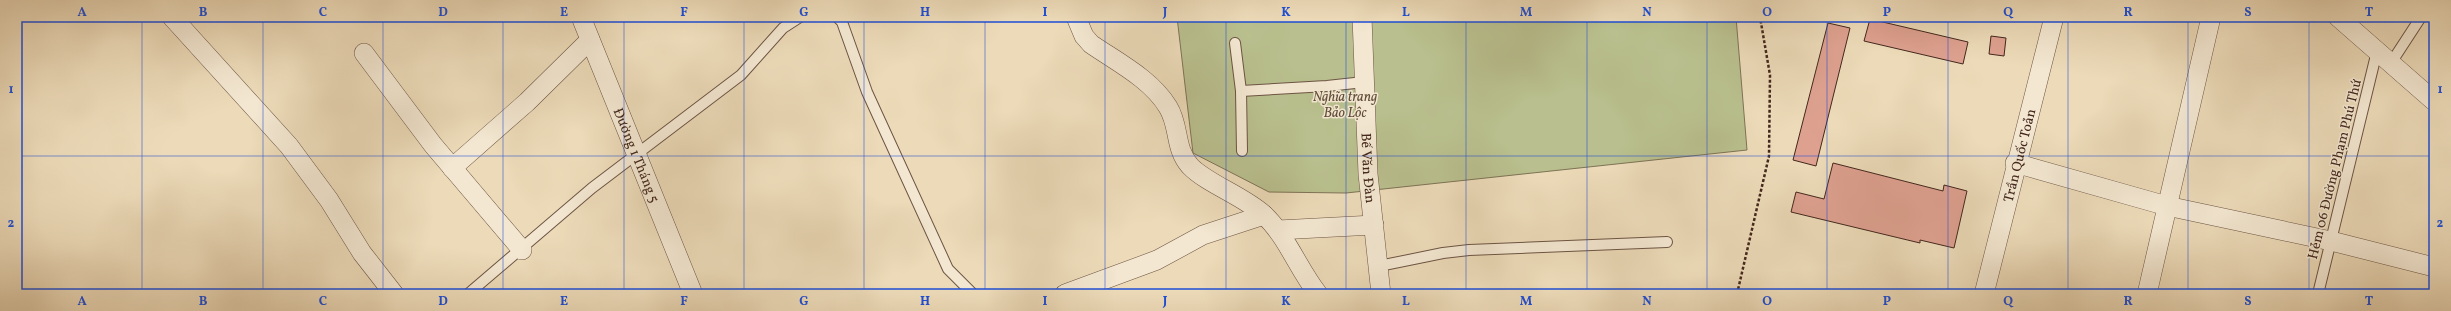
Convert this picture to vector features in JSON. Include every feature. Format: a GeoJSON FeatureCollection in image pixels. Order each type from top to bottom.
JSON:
{"type":"FeatureCollection","features":[{"type":"Feature","properties":{"kind":"street"},"geometry":{"type":"LineString","coordinates":[[172,17],[290,146],[329,200],[362,253],[394,294]]}},
{"type":"Feature","properties":{"kind":"street"},"geometry":{"type":"LineString","coordinates":[[1076,17],[1084,36],[1091,44],[1148,84],[1164,102],[1172,117],[1177,144],[1183,157],[1192,167],[1242,198],[1264,215],[1278,230],[1306,279],[1318,294]]}},
{"type":"Feature","properties":{"kind":"street","name":"Bế Văn Đàn"},"geometry":{"type":"LineString","coordinates":[[1362,17],[1368,174],[1381,294]]}},
{"type":"Feature","properties":{"kind":"street","name":"Trần Quốc Toản"},"geometry":{"type":"LineString","coordinates":[[1984,294],[2054,17]]}},
{"type":"Feature","properties":{"kind":"street"},"geometry":{"type":"LineString","coordinates":[[2147,294],[2211,17]]}},
{"type":"Feature","properties":{"kind":"street"},"geometry":{"type":"LineString","coordinates":[[2338,17],[2434,101]]}},
{"type":"Feature","properties":{"kind":"street"},"geometry":{"type":"LineString","coordinates":[[452,168],[527,102],[588,25]]}},
{"type":"Feature","properties":{"kind":"street","name":"Đường 1 Tháng 5"},"geometry":{"type":"LineString","coordinates":[[588,25],[635,154],[693,294]]}},
{"type":"Feature","properties":{"kind":"street"},"geometry":{"type":"LineString","coordinates":[[364,53],[452,168],[522,250]]}},
{"type":"Feature","properties":{"kind":"street"},"geometry":{"type":"LineString","coordinates":[[2016,163],[2168,206],[2331,241],[2434,267]]}},
{"type":"Feature","properties":{"kind":"street"},"geometry":{"type":"LineString","coordinates":[[1065,294],[1157,260],[1203,235],[1264,215]]}},
{"type":"Feature","properties":{"kind":"street"},"geometry":{"type":"LineString","coordinates":[[1278,230],[1374,225]]}},
{"type":"Feature","properties":{"kind":"lane"},"geometry":{"type":"LineString","coordinates":[[468,294],[522,250],[592,188],[635,154],[742,75],[783,28],[800,17]]}},
{"type":"Feature","properties":{"kind":"lane"},"geometry":{"type":"LineString","coordinates":[[837,17],[842,22],[868,92],[948,269],[972,294]]}},
{"type":"Feature","properties":{"kind":"lane"},"geometry":{"type":"LineString","coordinates":[[2391,63],[2421,17]]}},
{"type":"Feature","properties":{"kind":"lane"},"geometry":{"type":"LineString","coordinates":[[1235,43],[1241,91],[1242,151]]}},
{"type":"Feature","properties":{"kind":"lane","name":"Hẻm 06 Đường Phạm Phú Thứ"},"geometry":{"type":"LineString","coordinates":[[2318,294],[2377,51]]}},
{"type":"Feature","properties":{"kind":"lane"},"geometry":{"type":"LineString","coordinates":[[1241,91],[1327,86],[1364,82]]}},
{"type":"Feature","properties":{"kind":"lane"},"geometry":{"type":"LineString","coordinates":[[1379,266],[1443,253],[1468,250],[1667,242]]}},
{"type":"Feature","properties":{"kind":"path"},"geometry":{"type":"LineString","coordinates":[[1737,294],[1769,156],[1770,75],[1760,17]]}},
{"type":"Feature","properties":{"kind":"green space","name":"Nghĩa trang Bảo Lộc"},"geometry":{"type":"Polygon","coordinates":[[[1177,17],[1736,17],[1747,150],[1346,193],[1269,192],[1193,153],[1177,17]]]}},
{"type":"Feature","properties":{"kind":"building"},"geometry":{"type":"Polygon","coordinates":[[[1870,19],[1968,42],[1963,64],[1864,41],[1870,19]]]}},
{"type":"Feature","properties":{"kind":"building"},"geometry":{"type":"Polygon","coordinates":[[[1828,23],[1850,28],[1816,166],[1793,160],[1828,23]]]}},
{"type":"Feature","properties":{"kind":"building"},"geometry":{"type":"Polygon","coordinates":[[[1991,36],[2006,38],[2004,56],[1989,54],[1991,36]]]}},
{"type":"Feature","properties":{"kind":"building"},"geometry":{"type":"Polygon","coordinates":[[[1833,163],[1943,191],[1944,185],[1967,191],[1954,248],[1920,240],[1920,243],[1791,212],[1796,192],[1824,199],[1833,163]]]}}]}
